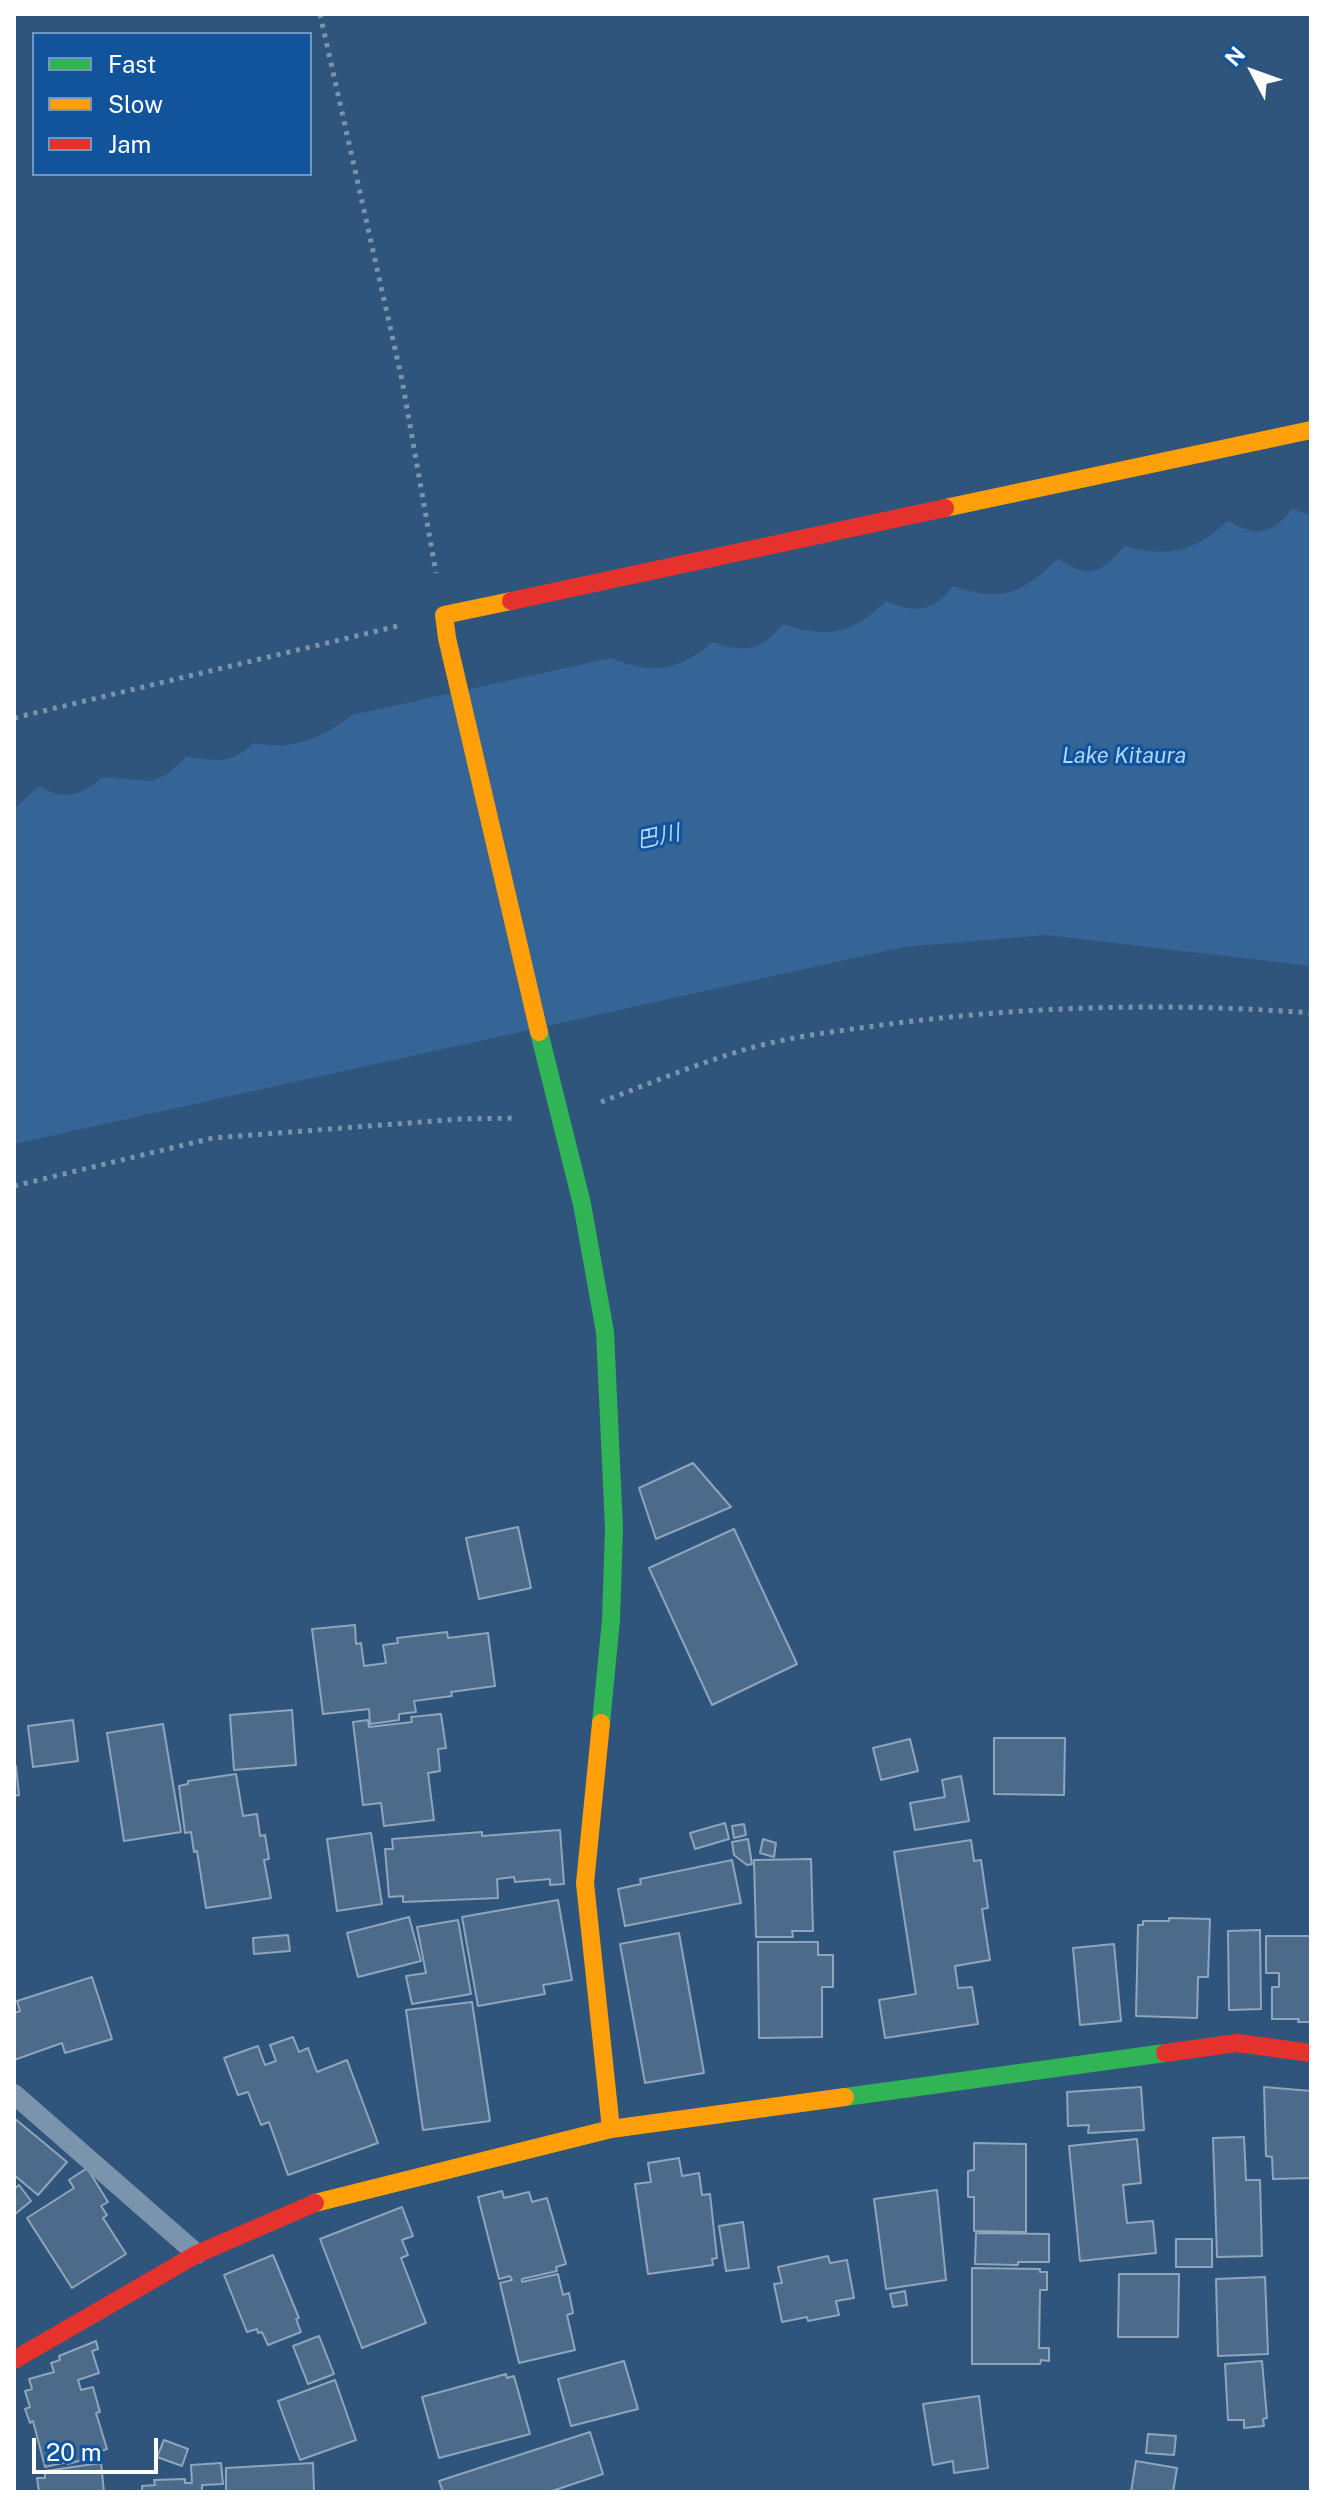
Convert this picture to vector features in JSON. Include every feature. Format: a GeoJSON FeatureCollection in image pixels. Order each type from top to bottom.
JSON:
{"type":"FeatureCollection","features":[{"type":"Feature","properties":{"kind":"street"},"geometry":{"type":"LineString","coordinates":[[611,2129],[585,1883],[611,1620],[614,1528],[605,1332],[582,1204],[553,1092],[444,615],[1311,430]]}},
{"type":"Feature","properties":{"kind":"street"},"geometry":{"type":"LineString","coordinates":[[14,2360],[197,2254],[316,2202],[611,2129],[1237,2043],[1311,2053]]}},
{"type":"Feature","properties":{"kind":"lane"},"geometry":{"type":"LineString","coordinates":[[14,2094],[197,2254]]}},
{"type":"Feature","properties":{"kind":"path"},"geometry":{"type":"LineString","coordinates":[[14,718],[444,615],[402,380],[320,14]]}},
{"type":"Feature","properties":{"kind":"path"},"geometry":{"type":"LineString","coordinates":[[14,1186],[213,1138],[460,1119],[560,1117],[739,1051],[838,1031],[925,1019],[1070,1010],[1223,1006],[1311,1013]]}},
{"type":"Feature","properties":{"kind":"water","name":"Lake Kitaura"},"geometry":{"type":"Polygon","coordinates":[[[1292,509],[1311,515],[1311,966],[1046,935],[904,947],[14,1144],[14,809],[39,786],[64,795],[80,792],[103,777],[151,781],[168,774],[187,756],[223,760],[238,755],[254,743],[294,744],[318,736],[352,715],[611,658],[640,667],[665,668],[688,659],[713,642],[734,648],[752,647],[767,639],[783,624],[814,631],[839,630],[862,621],[886,601],[906,608],[923,608],[938,601],[953,586],[985,594],[1010,592],[1033,580],[1058,559],[1078,569],[1094,570],[1108,563],[1124,546],[1155,552],[1180,550],[1203,540],[1228,521],[1247,530],[1263,531],[1277,524],[1292,509]]]}},
{"type":"Feature","properties":{"kind":"building"},"geometry":{"type":"Polygon","coordinates":[[[693,1463],[731,1507],[656,1539],[639,1488],[693,1463]]]}},
{"type":"Feature","properties":{"kind":"building"},"geometry":{"type":"Polygon","coordinates":[[[518,1527],[531,1588],[479,1599],[466,1538],[518,1527]]]}},
{"type":"Feature","properties":{"kind":"building"},"geometry":{"type":"Polygon","coordinates":[[[734,1529],[797,1664],[712,1705],[649,1568],[734,1529]]]}},
{"type":"Feature","properties":{"kind":"building"},"geometry":{"type":"Polygon","coordinates":[[[355,1625],[356,1644],[361,1643],[364,1666],[386,1663],[383,1645],[398,1643],[397,1638],[447,1632],[448,1638],[488,1633],[495,1686],[414,1701],[416,1712],[399,1714],[399,1720],[370,1724],[369,1709],[323,1714],[312,1629],[355,1625]]]}},
{"type":"Feature","properties":{"kind":"building"},"geometry":{"type":"Polygon","coordinates":[[[292,1710],[296,1765],[234,1770],[230,1715],[292,1710]]]}},
{"type":"Feature","properties":{"kind":"building"},"geometry":{"type":"Polygon","coordinates":[[[441,1714],[446,1748],[438,1749],[440,1771],[428,1773],[434,1820],[384,1826],[381,1803],[363,1805],[353,1722],[368,1720],[369,1727],[412,1722],[411,1717],[441,1714]]]}},
{"type":"Feature","properties":{"kind":"building"},"geometry":{"type":"Polygon","coordinates":[[[73,1720],[78,1761],[33,1767],[28,1726],[73,1720]]]}},
{"type":"Feature","properties":{"kind":"building"},"geometry":{"type":"Polygon","coordinates":[[[163,1724],[181,1832],[124,1841],[107,1733],[163,1724]]]}},
{"type":"Feature","properties":{"kind":"building"},"geometry":{"type":"Polygon","coordinates":[[[994,1738],[1065,1738],[1064,1795],[994,1794],[994,1738]]]}},
{"type":"Feature","properties":{"kind":"building"},"geometry":{"type":"Polygon","coordinates":[[[910,1739],[918,1771],[881,1780],[873,1748],[910,1739]]]}},
{"type":"Feature","properties":{"kind":"building"},"geometry":{"type":"Polygon","coordinates":[[[14,1767],[19,1795],[14,1796],[14,1767]]]}},
{"type":"Feature","properties":{"kind":"building"},"geometry":{"type":"Polygon","coordinates":[[[236,1774],[243,1816],[257,1814],[260,1836],[265,1835],[269,1859],[264,1860],[271,1898],[206,1908],[197,1851],[194,1852],[191,1832],[185,1833],[179,1786],[188,1784],[188,1781],[236,1774]]]}},
{"type":"Feature","properties":{"kind":"building"},"geometry":{"type":"Polygon","coordinates":[[[961,1776],[969,1821],[915,1830],[910,1803],[945,1797],[942,1780],[961,1776]]]}},
{"type":"Feature","properties":{"kind":"building"},"geometry":{"type":"Polygon","coordinates":[[[725,1823],[729,1839],[695,1849],[690,1833],[725,1823]]]}},
{"type":"Feature","properties":{"kind":"building"},"geometry":{"type":"Polygon","coordinates":[[[744,1824],[746,1835],[734,1838],[732,1826],[744,1824]]]}},
{"type":"Feature","properties":{"kind":"building"},"geometry":{"type":"Polygon","coordinates":[[[560,1830],[564,1884],[550,1885],[550,1879],[515,1882],[514,1877],[497,1879],[498,1898],[403,1902],[403,1896],[389,1897],[385,1849],[393,1849],[392,1839],[560,1830]]]}},
{"type":"Feature","properties":{"kind":"building"},"geometry":{"type":"Polygon","coordinates":[[[371,1833],[382,1904],[337,1911],[327,1839],[371,1833]]]}},
{"type":"Feature","properties":{"kind":"building"},"geometry":{"type":"Polygon","coordinates":[[[748,1839],[752,1864],[747,1865],[734,1855],[732,1842],[748,1839]]]}},
{"type":"Feature","properties":{"kind":"building"},"geometry":{"type":"Polygon","coordinates":[[[763,1839],[776,1843],[774,1857],[760,1853],[763,1839]]]}},
{"type":"Feature","properties":{"kind":"building"},"geometry":{"type":"Polygon","coordinates":[[[971,1840],[974,1861],[981,1860],[988,1908],[982,1909],[990,1960],[955,1966],[958,1988],[972,1987],[978,2024],[885,2038],[879,2000],[916,1994],[894,1852],[971,1840]]]}},
{"type":"Feature","properties":{"kind":"building"},"geometry":{"type":"Polygon","coordinates":[[[811,1859],[813,1931],[792,1931],[793,1937],[756,1937],[754,1860],[811,1859]]]}},
{"type":"Feature","properties":{"kind":"building"},"geometry":{"type":"Polygon","coordinates":[[[732,1860],[741,1903],[625,1926],[618,1889],[641,1884],[640,1879],[732,1860]]]}},
{"type":"Feature","properties":{"kind":"building"},"geometry":{"type":"Polygon","coordinates":[[[558,1900],[572,1980],[543,1985],[545,1994],[478,2006],[462,1917],[558,1900]]]}},
{"type":"Feature","properties":{"kind":"building"},"geometry":{"type":"Polygon","coordinates":[[[409,1917],[421,1961],[358,1977],[347,1933],[409,1917]]]}},
{"type":"Feature","properties":{"kind":"building"},"geometry":{"type":"Polygon","coordinates":[[[1169,1918],[1210,1919],[1208,1977],[1198,1977],[1197,2018],[1136,2016],[1138,1925],[1143,1925],[1143,1921],[1169,1921],[1169,1918]]]}},
{"type":"Feature","properties":{"kind":"building"},"geometry":{"type":"Polygon","coordinates":[[[458,1920],[471,1994],[412,2004],[406,1976],[426,1973],[417,1927],[458,1920]]]}},
{"type":"Feature","properties":{"kind":"building"},"geometry":{"type":"Polygon","coordinates":[[[1260,1930],[1261,2009],[1229,2010],[1228,1931],[1260,1930]]]}},
{"type":"Feature","properties":{"kind":"building"},"geometry":{"type":"Polygon","coordinates":[[[679,1933],[704,2073],[645,2083],[620,1944],[679,1933]]]}},
{"type":"Feature","properties":{"kind":"building"},"geometry":{"type":"Polygon","coordinates":[[[288,1935],[290,1951],[254,1954],[253,1938],[288,1935]]]}},
{"type":"Feature","properties":{"kind":"building"},"geometry":{"type":"Polygon","coordinates":[[[1266,1936],[1311,1936],[1311,2022],[1272,2019],[1272,1987],[1279,1987],[1279,1973],[1266,1973],[1266,1936]]]}},
{"type":"Feature","properties":{"kind":"building"},"geometry":{"type":"Polygon","coordinates":[[[758,1942],[818,1942],[818,1955],[833,1955],[833,1987],[822,1987],[822,2037],[759,2038],[758,1942]]]}},
{"type":"Feature","properties":{"kind":"building"},"geometry":{"type":"Polygon","coordinates":[[[1114,1944],[1121,2021],[1080,2025],[1073,1948],[1114,1944]]]}},
{"type":"Feature","properties":{"kind":"building"},"geometry":{"type":"Polygon","coordinates":[[[92,1977],[112,2039],[65,2053],[62,2043],[14,2060],[14,2013],[20,2011],[17,2001],[92,1977]]]}},
{"type":"Feature","properties":{"kind":"building"},"geometry":{"type":"Polygon","coordinates":[[[472,2002],[490,2121],[423,2130],[406,2010],[472,2002]]]}},
{"type":"Feature","properties":{"kind":"building"},"geometry":{"type":"Polygon","coordinates":[[[293,2037],[299,2052],[308,2048],[317,2072],[347,2060],[378,2143],[288,2175],[269,2122],[261,2125],[248,2092],[238,2095],[224,2058],[258,2046],[265,2065],[276,2061],[270,2045],[293,2037]]]}},
{"type":"Feature","properties":{"kind":"building"},"geometry":{"type":"Polygon","coordinates":[[[1141,2087],[1144,2130],[1088,2133],[1089,2125],[1068,2126],[1067,2092],[1141,2087]]]}},
{"type":"Feature","properties":{"kind":"building"},"geometry":{"type":"Polygon","coordinates":[[[1264,2087],[1311,2091],[1311,2178],[1273,2179],[1272,2157],[1266,2156],[1264,2087]]]}},
{"type":"Feature","properties":{"kind":"building"},"geometry":{"type":"Polygon","coordinates":[[[14,2118],[67,2162],[38,2195],[14,2175],[14,2118]]]}},
{"type":"Feature","properties":{"kind":"building"},"geometry":{"type":"Polygon","coordinates":[[[1244,2137],[1246,2180],[1260,2180],[1262,2256],[1217,2257],[1213,2138],[1244,2137]]]}},
{"type":"Feature","properties":{"kind":"building"},"geometry":{"type":"Polygon","coordinates":[[[1137,2139],[1141,2183],[1123,2185],[1127,2223],[1153,2221],[1156,2253],[1080,2261],[1069,2146],[1137,2139]]]}},
{"type":"Feature","properties":{"kind":"building"},"geometry":{"type":"Polygon","coordinates":[[[974,2143],[1026,2144],[1026,2232],[974,2231],[974,2197],[968,2197],[968,2171],[974,2170],[974,2143]]]}},
{"type":"Feature","properties":{"kind":"building"},"geometry":{"type":"Polygon","coordinates":[[[679,2158],[682,2176],[699,2173],[702,2195],[710,2194],[717,2258],[712,2259],[713,2265],[648,2274],[635,2184],[651,2182],[648,2163],[679,2158]]]}},
{"type":"Feature","properties":{"kind":"building"},"geometry":{"type":"Polygon","coordinates":[[[87,2168],[108,2202],[101,2206],[107,2215],[103,2218],[126,2254],[72,2288],[27,2218],[74,2188],[69,2180],[87,2168]]]}},
{"type":"Feature","properties":{"kind":"building"},"geometry":{"type":"Polygon","coordinates":[[[19,2185],[31,2201],[14,2215],[14,2189],[19,2185]]]}},
{"type":"Feature","properties":{"kind":"building"},"geometry":{"type":"Polygon","coordinates":[[[937,2190],[946,2280],[886,2289],[874,2199],[937,2190]]]}},
{"type":"Feature","properties":{"kind":"building"},"geometry":{"type":"Polygon","coordinates":[[[502,2191],[504,2198],[529,2192],[532,2202],[547,2198],[566,2264],[556,2267],[557,2271],[522,2279],[522,2282],[558,2274],[563,2295],[569,2293],[573,2313],[567,2315],[575,2350],[519,2363],[500,2283],[512,2280],[510,2276],[499,2279],[478,2197],[502,2191]]]}},
{"type":"Feature","properties":{"kind":"building"},"geometry":{"type":"Polygon","coordinates":[[[402,2207],[413,2236],[402,2240],[408,2255],[401,2258],[426,2323],[362,2348],[320,2239],[402,2207]]]}},
{"type":"Feature","properties":{"kind":"building"},"geometry":{"type":"Polygon","coordinates":[[[743,2222],[749,2268],[726,2271],[719,2226],[743,2222]]]}},
{"type":"Feature","properties":{"kind":"building"},"geometry":{"type":"Polygon","coordinates":[[[976,2233],[1049,2234],[1049,2262],[975,2264],[976,2233]]]}},
{"type":"Feature","properties":{"kind":"building"},"geometry":{"type":"Polygon","coordinates":[[[1176,2239],[1212,2239],[1212,2267],[1176,2267],[1176,2239]]]}},
{"type":"Feature","properties":{"kind":"building"},"geometry":{"type":"Polygon","coordinates":[[[273,2255],[299,2318],[296,2319],[301,2332],[268,2345],[262,2332],[258,2333],[257,2329],[247,2332],[224,2275],[273,2255]]]}},
{"type":"Feature","properties":{"kind":"building"},"geometry":{"type":"Polygon","coordinates":[[[828,2256],[830,2263],[847,2260],[854,2298],[836,2301],[839,2315],[782,2322],[774,2284],[782,2283],[778,2267],[828,2256]]]}},
{"type":"Feature","properties":{"kind":"building"},"geometry":{"type":"Polygon","coordinates":[[[972,2268],[1040,2269],[1040,2272],[1047,2272],[1047,2290],[1040,2290],[1039,2348],[1049,2348],[1049,2361],[1041,2360],[1040,2364],[972,2364],[972,2268]]]}},
{"type":"Feature","properties":{"kind":"building"},"geometry":{"type":"Polygon","coordinates":[[[1119,2274],[1179,2274],[1178,2337],[1118,2337],[1119,2274]]]}},
{"type":"Feature","properties":{"kind":"building"},"geometry":{"type":"Polygon","coordinates":[[[1265,2277],[1268,2354],[1218,2356],[1216,2279],[1265,2277]]]}},
{"type":"Feature","properties":{"kind":"building"},"geometry":{"type":"Polygon","coordinates":[[[905,2291],[907,2305],[893,2307],[890,2294],[905,2291]]]}},
{"type":"Feature","properties":{"kind":"building"},"geometry":{"type":"Polygon","coordinates":[[[319,2336],[334,2374],[308,2384],[293,2346],[319,2336]]]}},
{"type":"Feature","properties":{"kind":"building"},"geometry":{"type":"Polygon","coordinates":[[[96,2341],[98,2349],[92,2351],[99,2373],[78,2380],[81,2390],[93,2387],[100,2412],[96,2413],[107,2449],[95,2453],[96,2456],[45,2467],[33,2421],[30,2423],[25,2409],[30,2407],[25,2391],[32,2389],[29,2379],[54,2372],[51,2363],[60,2360],[59,2356],[96,2341]]]}},
{"type":"Feature","properties":{"kind":"building"},"geometry":{"type":"Polygon","coordinates":[[[624,2361],[638,2409],[571,2426],[558,2379],[624,2361]]]}},
{"type":"Feature","properties":{"kind":"building"},"geometry":{"type":"Polygon","coordinates":[[[1262,2361],[1267,2418],[1263,2419],[1264,2426],[1244,2428],[1244,2420],[1228,2420],[1225,2364],[1262,2361]]]}},
{"type":"Feature","properties":{"kind":"building"},"geometry":{"type":"Polygon","coordinates":[[[506,2374],[507,2378],[514,2376],[530,2434],[439,2458],[422,2397],[506,2374]]]}},
{"type":"Feature","properties":{"kind":"building"},"geometry":{"type":"Polygon","coordinates":[[[335,2380],[356,2440],[300,2460],[278,2401],[335,2380]]]}},
{"type":"Feature","properties":{"kind":"building"},"geometry":{"type":"Polygon","coordinates":[[[979,2396],[988,2468],[954,2473],[953,2461],[933,2465],[923,2404],[979,2396]]]}},
{"type":"Feature","properties":{"kind":"building"},"geometry":{"type":"Polygon","coordinates":[[[590,2432],[603,2474],[549,2492],[443,2492],[439,2481],[590,2432]]]}},
{"type":"Feature","properties":{"kind":"building"},"geometry":{"type":"Polygon","coordinates":[[[1148,2434],[1176,2436],[1174,2455],[1146,2453],[1148,2434]]]}},
{"type":"Feature","properties":{"kind":"building"},"geometry":{"type":"Polygon","coordinates":[[[164,2440],[188,2449],[182,2466],[157,2457],[164,2440]]]}},
{"type":"Feature","properties":{"kind":"building"},"geometry":{"type":"Polygon","coordinates":[[[1136,2461],[1177,2468],[1173,2492],[1131,2492],[1136,2461]]]}},
{"type":"Feature","properties":{"kind":"building"},"geometry":{"type":"Polygon","coordinates":[[[101,2463],[104,2492],[39,2492],[37,2478],[45,2478],[45,2471],[101,2463]]]}},
{"type":"Feature","properties":{"kind":"building"},"geometry":{"type":"Polygon","coordinates":[[[221,2463],[223,2484],[202,2485],[202,2492],[142,2492],[142,2486],[155,2485],[154,2480],[185,2479],[185,2483],[192,2483],[191,2465],[221,2463]]]}},
{"type":"Feature","properties":{"kind":"building"},"geometry":{"type":"Polygon","coordinates":[[[313,2463],[314,2492],[226,2492],[226,2468],[313,2463]]]}},
{"type":"Feature","properties":{"kind":"traffic: fast"},"geometry":{"type":"LineString","coordinates":[[539,1032],[582,1204],[605,1332],[614,1528],[611,1620],[601,1723]]}},
{"type":"Feature","properties":{"kind":"traffic: fast"},"geometry":{"type":"LineString","coordinates":[[845,2097],[1165,2053]]}},
{"type":"Feature","properties":{"kind":"traffic: slow"},"geometry":{"type":"LineString","coordinates":[[945,508],[1311,430]]}},
{"type":"Feature","properties":{"kind":"traffic: slow"},"geometry":{"type":"LineString","coordinates":[[511,601],[444,615],[539,1032]]}},
{"type":"Feature","properties":{"kind":"traffic: slow"},"geometry":{"type":"LineString","coordinates":[[601,1723],[585,1883],[611,2129]]}},
{"type":"Feature","properties":{"kind":"traffic: slow"},"geometry":{"type":"LineString","coordinates":[[315,2203],[611,2129],[845,2097]]}},
{"type":"Feature","properties":{"kind":"traffic: jam"},"geometry":{"type":"LineString","coordinates":[[511,601],[945,508]]}},
{"type":"Feature","properties":{"kind":"traffic: jam"},"geometry":{"type":"LineString","coordinates":[[1165,2053],[1237,2043],[1311,2053]]}},
{"type":"Feature","properties":{"kind":"traffic: jam"},"geometry":{"type":"LineString","coordinates":[[14,2360],[197,2254],[315,2203]]}},
{"type":"Feature","properties":{"kind":"water label","name":"巴川"},"geometry":{"type":"Point","coordinates":[658,837]}}]}
